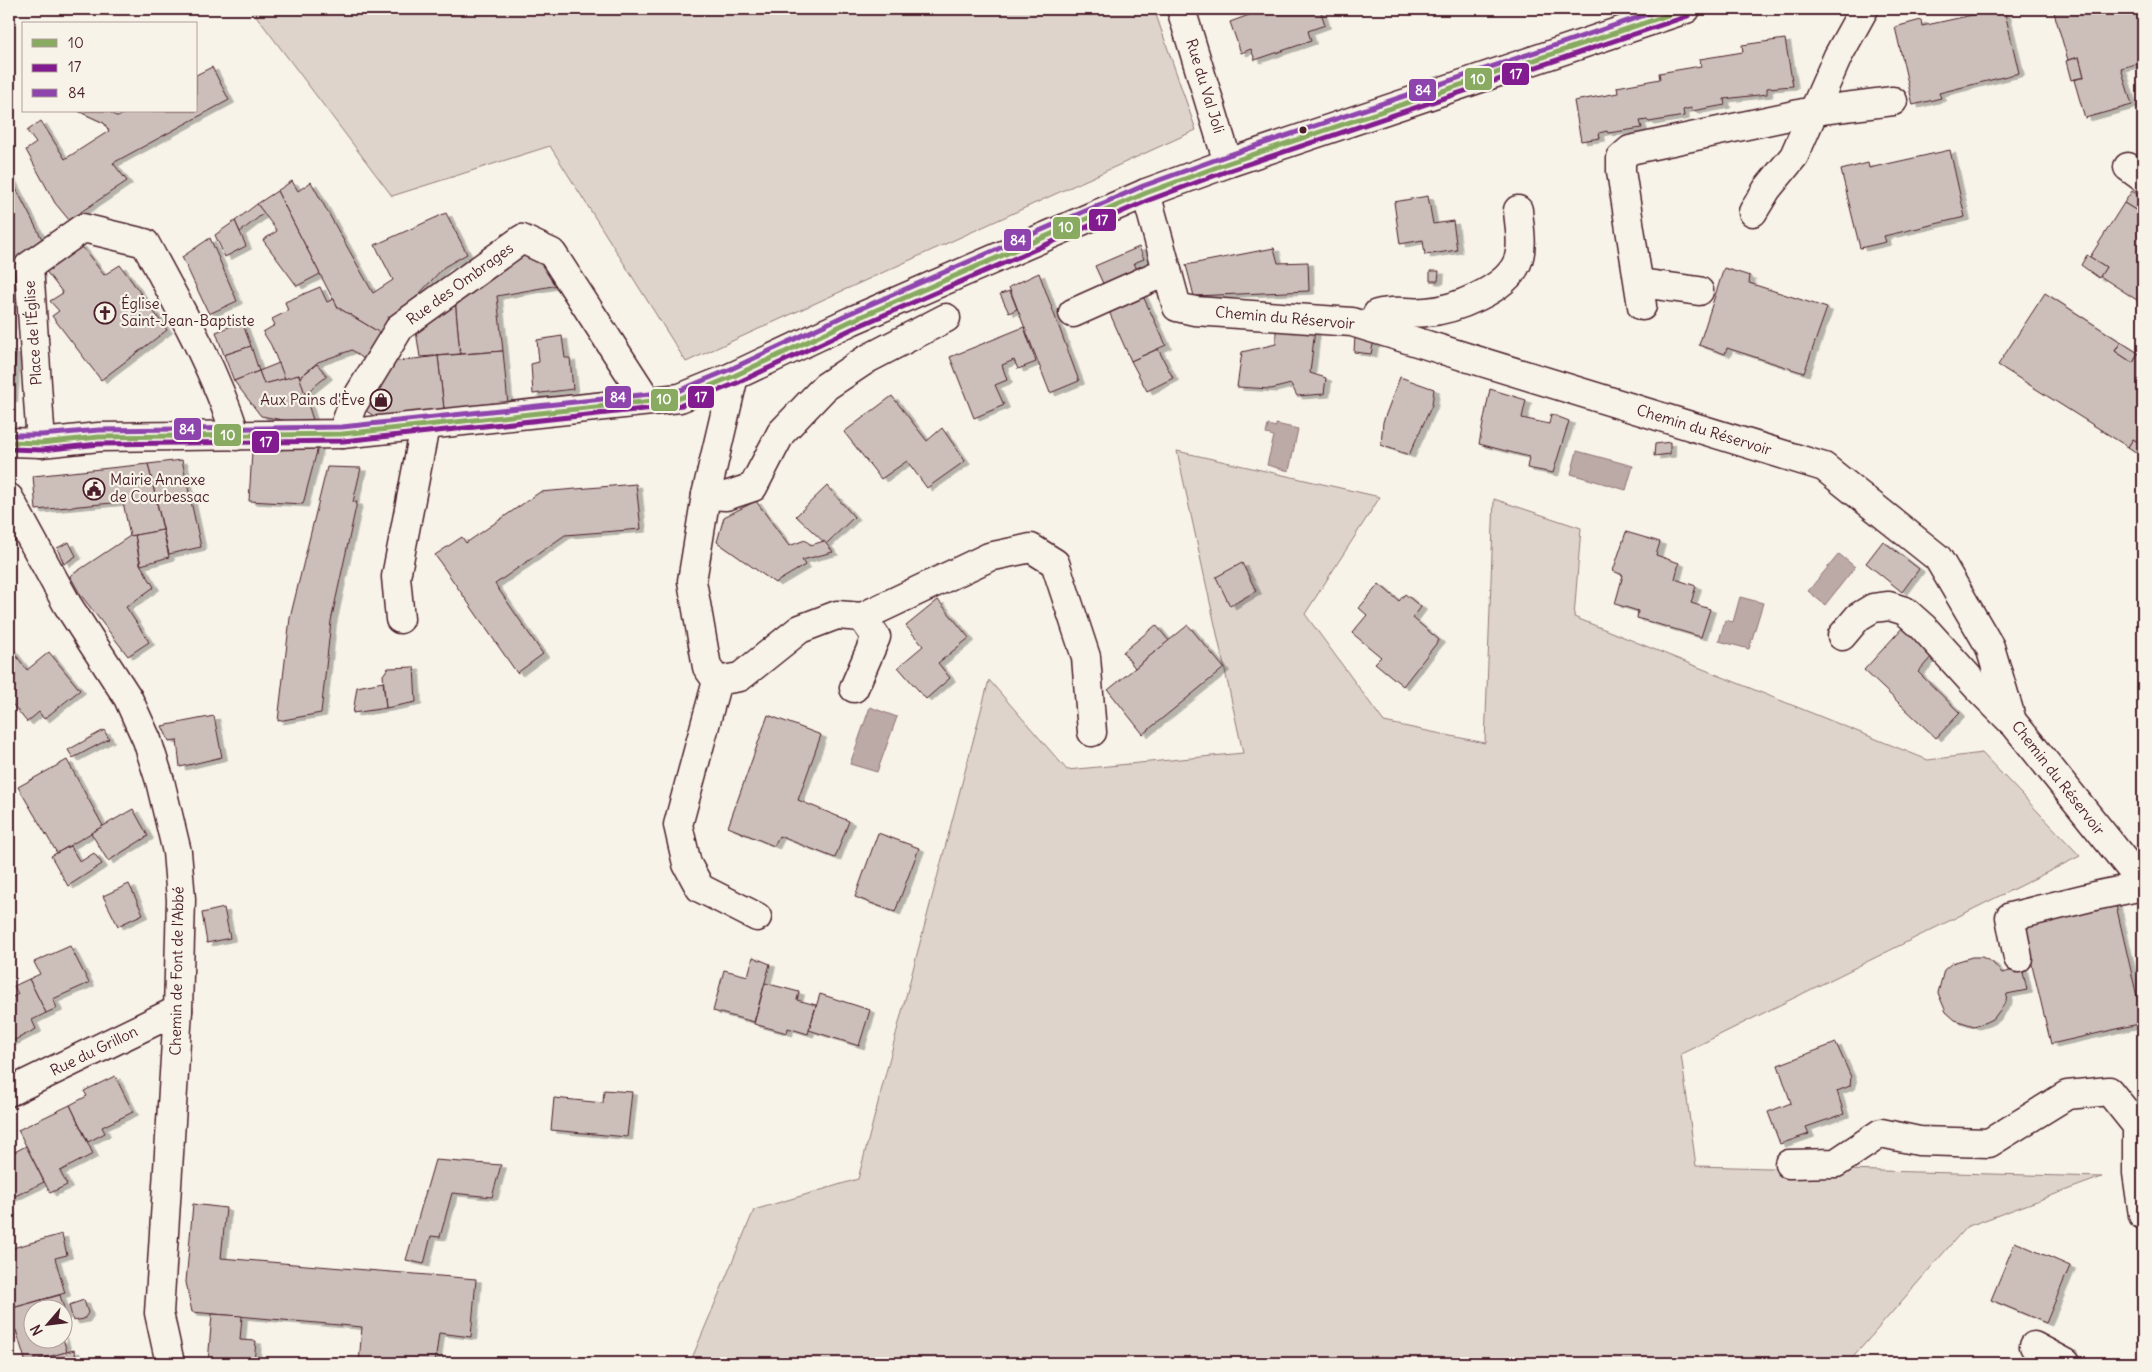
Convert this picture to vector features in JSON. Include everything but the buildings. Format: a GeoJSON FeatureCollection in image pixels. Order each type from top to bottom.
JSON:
{"type":"FeatureCollection","features":[{"type":"Feature","properties":{"kind":"street","name":"Rue du Val Joli"},"geometry":{"type":"LineString","coordinates":[[1182,9],[1228,163]]}},
{"type":"Feature","properties":{"kind":"street"},"geometry":{"type":"LineString","coordinates":[[9,442],[41,443],[99,437],[342,434],[647,400],[680,398],[734,376],[852,320],[1146,193],[1228,163],[1686,9]]}},
{"type":"Feature","properties":{"kind":"street"},"geometry":{"type":"LineString","coordinates":[[1753,212],[1767,188],[1794,156],[1838,56],[1864,9]]}},
{"type":"Feature","properties":{"kind":"street"},"geometry":{"type":"LineString","coordinates":[[1699,291],[1641,294],[1621,171],[1621,158],[1630,150],[1813,111],[1892,101]]}},
{"type":"Feature","properties":{"kind":"street","name":"Chemin du Réservoir"},"geometry":{"type":"LineString","coordinates":[[1146,193],[1177,307],[1195,311],[1352,322],[1824,468],[1938,558],[1990,647],[2012,721],[2143,885]]}},
{"type":"Feature","properties":{"kind":"street"},"geometry":{"type":"LineString","coordinates":[[1371,327],[1377,314],[1392,310],[1426,312],[1458,305],[1502,283],[1517,262],[1520,239],[1518,210]]}},
{"type":"Feature","properties":{"kind":"street","name":"Place de l'Église"},"geometry":{"type":"LineString","coordinates":[[41,443],[29,266],[83,228],[145,243],[196,336],[226,405],[236,436]]}},
{"type":"Feature","properties":{"kind":"street","name":"Rue des Ombrages"},"geometry":{"type":"LineString","coordinates":[[342,434],[352,406],[400,327],[522,239],[552,253],[647,400]]}},
{"type":"Feature","properties":{"kind":"street"},"geometry":{"type":"LineString","coordinates":[[1073,313],[1167,271]]}},
{"type":"Feature","properties":{"kind":"street"},"geometry":{"type":"LineString","coordinates":[[706,495],[726,496],[753,487],[781,432],[825,387],[867,359],[946,318]]}},
{"type":"Feature","properties":{"kind":"street"},"geometry":{"type":"LineString","coordinates":[[717,681],[707,667],[692,581],[706,495],[734,376]]}},
{"type":"Feature","properties":{"kind":"street"},"geometry":{"type":"LineString","coordinates":[[400,619],[396,577],[425,426]]}},
{"type":"Feature","properties":{"kind":"street","name":"Chemin de Font de l'Abbé"},"geometry":{"type":"LineString","coordinates":[[9,498],[67,604],[128,698],[147,740],[160,781],[177,852],[181,899],[178,1010],[159,1313],[170,1363]]}},
{"type":"Feature","properties":{"kind":"street"},"geometry":{"type":"LineString","coordinates":[[717,681],[740,677],[800,629],[837,615],[862,617],[989,557],[1031,548],[1055,563],[1071,610],[1086,657],[1092,732]]}},
{"type":"Feature","properties":{"kind":"street"},"geometry":{"type":"LineString","coordinates":[[1842,636],[1858,616],[1873,608],[1889,606],[1905,611],[1923,627],[1979,689],[2012,721]]}},
{"type":"Feature","properties":{"kind":"street"},"geometry":{"type":"LineString","coordinates":[[854,688],[876,637],[862,617]]}},
{"type":"Feature","properties":{"kind":"street"},"geometry":{"type":"LineString","coordinates":[[717,681],[678,825],[687,864],[700,888],[756,918]]}},
{"type":"Feature","properties":{"kind":"street"},"geometry":{"type":"LineString","coordinates":[[2018,958],[2010,917],[2099,894],[2143,885]]}},
{"type":"Feature","properties":{"kind":"street","name":"Rue du Grillon"},"geometry":{"type":"LineString","coordinates":[[9,1092],[178,1010]]}},
{"type":"Feature","properties":{"kind":"street"},"geometry":{"type":"LineString","coordinates":[[1789,1164],[1836,1163],[1881,1133],[1919,1141],[1989,1143],[2067,1095],[2110,1091],[2137,1126],[2137,1173],[2143,1215]]}},
{"type":"Feature","properties":{"kind":"street"},"geometry":{"type":"LineString","coordinates":[[2034,1346],[2066,1363]]}},
{"type":"Feature","properties":{"kind":"shaded area"},"geometry":{"type":"Polygon","coordinates":[[[251,9],[1154,9],[1196,130],[686,362],[550,146],[392,196],[251,9]]]}},
{"type":"Feature","properties":{"kind":"shaded area"},"geometry":{"type":"Polygon","coordinates":[[[1276,424],[1298,429],[1289,471],[1267,465],[1274,436],[1266,434],[1268,425],[1276,427],[1276,424]]]}},
{"type":"Feature","properties":{"kind":"shaded area"},"geometry":{"type":"Polygon","coordinates":[[[1177,451],[1380,497],[1305,614],[1384,722],[1485,743],[1494,499],[1581,528],[1574,617],[1928,760],[1982,753],[2080,856],[1681,1054],[1696,1166],[2102,1177],[1966,1227],[1848,1363],[690,1363],[754,1210],[858,1179],[989,680],[1067,770],[1243,753],[1177,451]]]}},
{"type":"Feature","properties":{"kind":"shaded area"},"geometry":{"type":"Polygon","coordinates":[[[1577,451],[1633,466],[1626,490],[1571,474],[1577,451]]]}},
{"type":"Feature","properties":{"kind":"shaded area"},"geometry":{"type":"Polygon","coordinates":[[[1839,554],[1855,567],[1825,605],[1808,591],[1839,554]]]}},
{"type":"Feature","properties":{"kind":"shaded area"},"geometry":{"type":"Polygon","coordinates":[[[1740,597],[1763,603],[1749,649],[1719,641],[1725,620],[1733,622],[1740,597]]]}},
{"type":"Feature","properties":{"kind":"shaded area"},"geometry":{"type":"Polygon","coordinates":[[[870,707],[897,717],[877,772],[850,764],[870,707]]]}},
{"type":"Feature","properties":{"kind":"transit line","name":"84"},"geometry":{"type":"LineString","coordinates":[[9,435],[41,435],[99,430],[342,427],[678,391],[731,369],[848,314],[1143,186],[1226,156],[1663,9]]}},
{"type":"Feature","properties":{"kind":"transit line","name":"10"},"geometry":{"type":"LineString","coordinates":[[9,442],[41,443],[99,437],[342,434],[680,398],[734,376],[851,321],[1146,193],[1228,163],[1686,9]]}},
{"type":"Feature","properties":{"kind":"transit line","name":"17"},"geometry":{"type":"LineString","coordinates":[[9,449],[42,450],[99,444],[343,441],[682,405],[737,383],[854,328],[1149,200],[1230,170],[1688,16]]}},
{"type":"Feature","properties":{"kind":"place","name":"Église Saint-Jean-Baptiste"},"geometry":{"type":"Point","coordinates":[105,313]}},
{"type":"Feature","properties":{"kind":"place","name":"Aux Pains d'Ève"},"geometry":{"type":"Point","coordinates":[381,400]}},
{"type":"Feature","properties":{"kind":"place","name":"Mairie Annexe de Courbessac"},"geometry":{"type":"Point","coordinates":[94,489]}}]}
